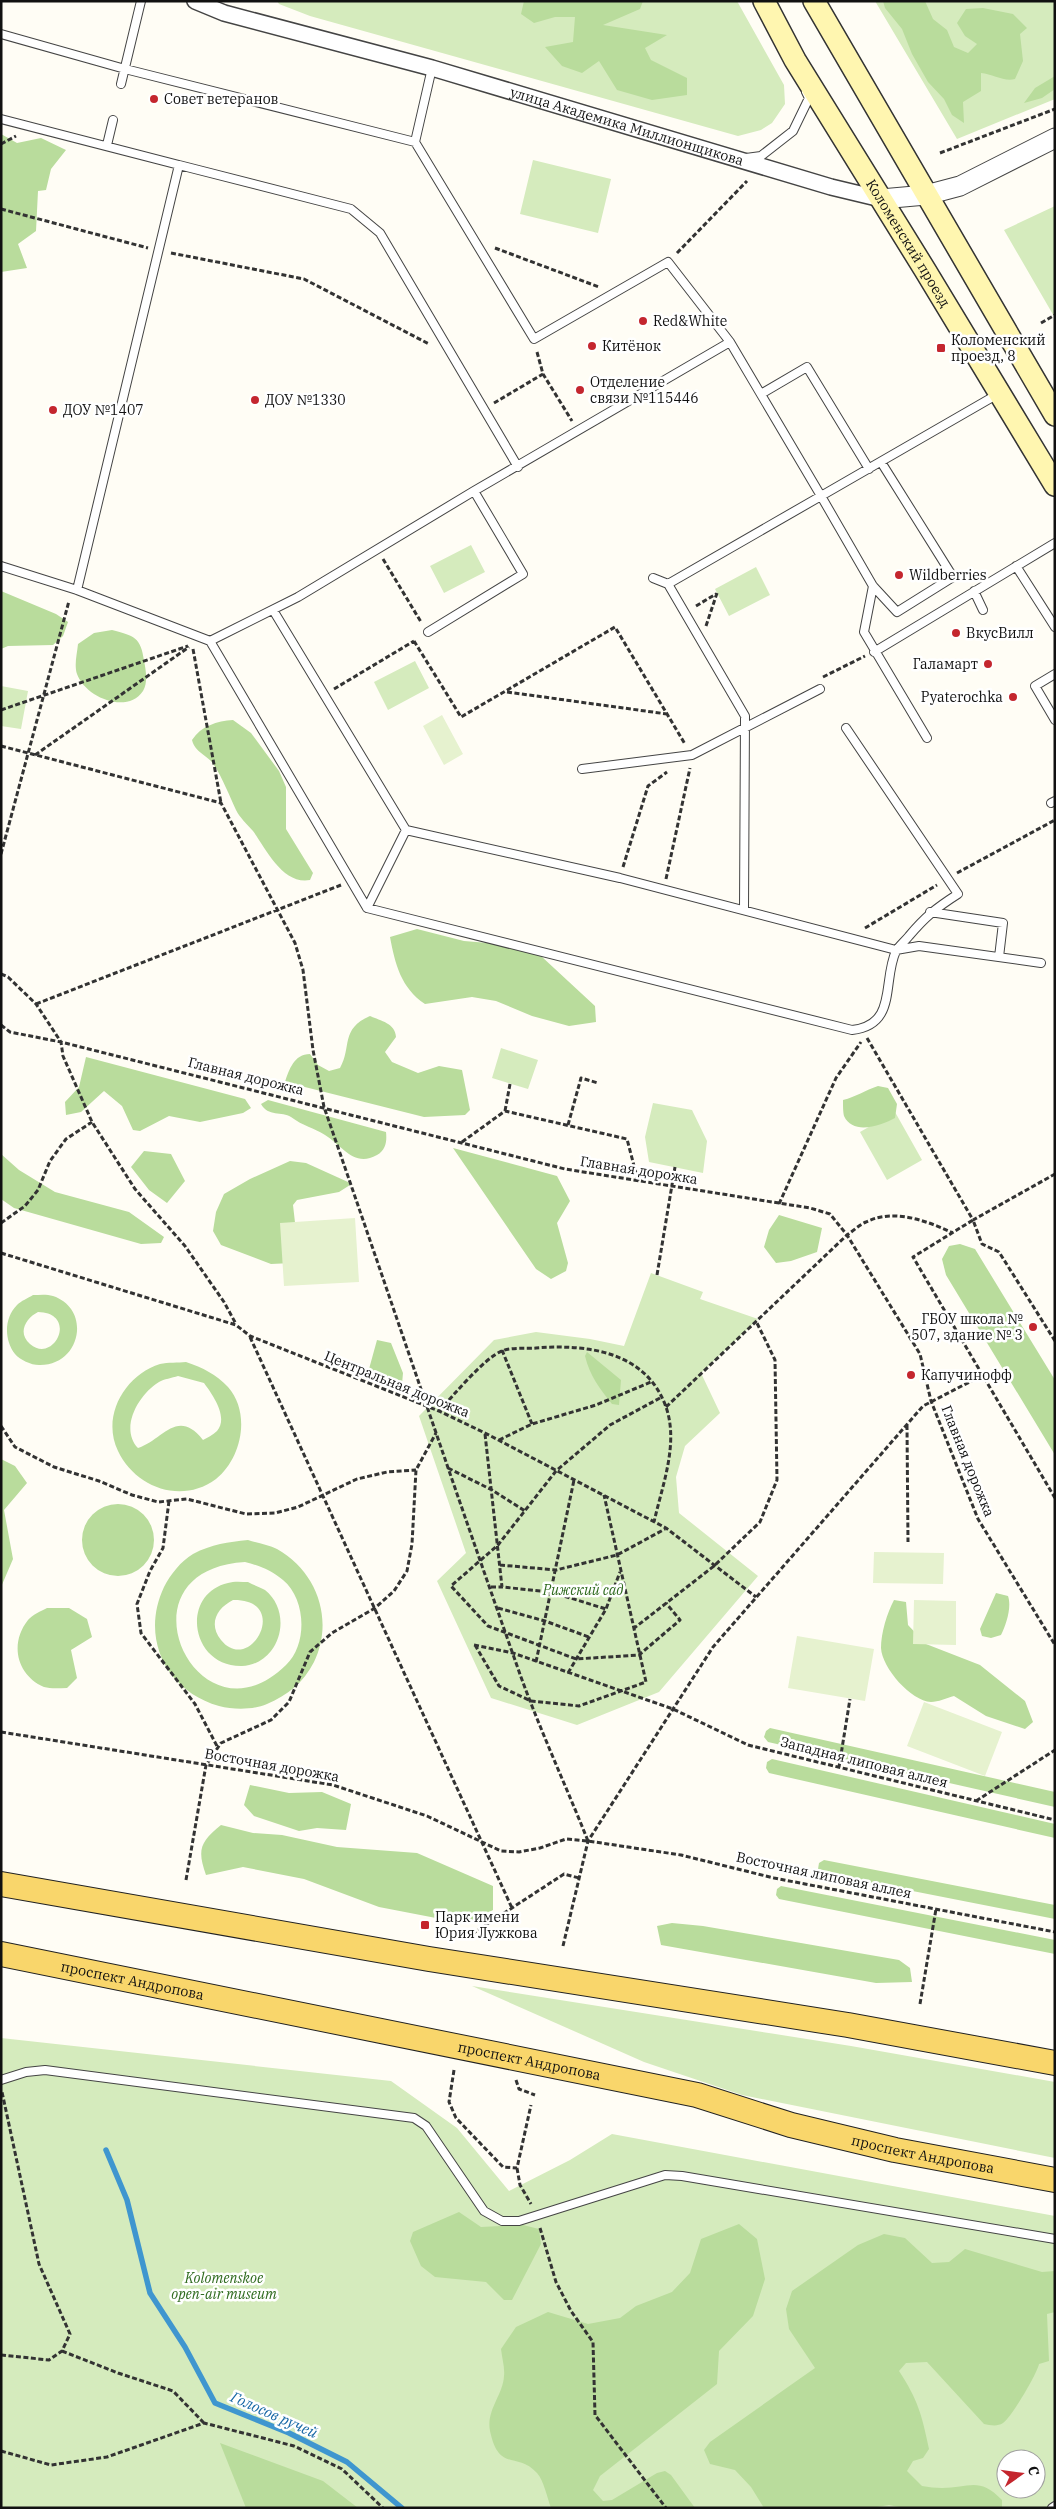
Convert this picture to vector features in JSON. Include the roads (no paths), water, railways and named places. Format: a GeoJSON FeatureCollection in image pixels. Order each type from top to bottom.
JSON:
{"type":"FeatureCollection","features":[{"type":"Feature","properties":{"kind":"main road","name":"Коломенский проезд"},"geometry":{"type":"LineString","coordinates":[[764,1],[795,60],[1055,486]]}},
{"type":"Feature","properties":{"kind":"main road"},"geometry":{"type":"LineString","coordinates":[[814,1],[1055,415]]}},
{"type":"Feature","properties":{"kind":"main road"},"geometry":{"type":"LineString","coordinates":[[1,1884],[429,1959],[848,2025],[1055,2064]]}},
{"type":"Feature","properties":{"kind":"main road","name":"проспект Андропова"},"geometry":{"type":"LineString","coordinates":[[1,1954],[697,2095],[791,2125],[895,2150],[1055,2180]]}},
{"type":"Feature","properties":{"kind":"street","name":"улица Академика Миллионщикова"},"geometry":{"type":"LineString","coordinates":[[195,1],[224,14],[432,68],[830,187],[881,199],[926,195],[960,186],[1055,138]]}},
{"type":"Feature","properties":{"kind":"lane"},"geometry":{"type":"LineString","coordinates":[[121,84],[141,1]]}},
{"type":"Feature","properties":{"kind":"lane"},"geometry":{"type":"LineString","coordinates":[[1,34],[125,69],[415,142]]}},
{"type":"Feature","properties":{"kind":"lane"},"geometry":{"type":"LineString","coordinates":[[738,158],[761,156],[793,131],[808,98],[795,60]]}},
{"type":"Feature","properties":{"kind":"lane"},"geometry":{"type":"LineString","coordinates":[[432,68],[415,142],[534,339],[668,262],[730,342],[873,586],[897,612],[953,577],[881,462]]}},
{"type":"Feature","properties":{"kind":"lane"},"geometry":{"type":"LineString","coordinates":[[1,118],[351,209],[380,233],[518,467]]}},
{"type":"Feature","properties":{"kind":"lane"},"geometry":{"type":"LineString","coordinates":[[107,145],[113,120]]}},
{"type":"Feature","properties":{"kind":"lane"},"geometry":{"type":"LineString","coordinates":[[75,589],[179,165]]}},
{"type":"Feature","properties":{"kind":"lane"},"geometry":{"type":"LineString","coordinates":[[210,641],[298,598],[730,342]]}},
{"type":"Feature","properties":{"kind":"lane"},"geometry":{"type":"LineString","coordinates":[[761,394],[807,367],[869,469]]}},
{"type":"Feature","properties":{"kind":"lane"},"geometry":{"type":"LineString","coordinates":[[668,584],[1000,394]]}},
{"type":"Feature","properties":{"kind":"lane"},"geometry":{"type":"LineString","coordinates":[[428,632],[523,574],[474,492]]}},
{"type":"Feature","properties":{"kind":"lane"},"geometry":{"type":"LineString","coordinates":[[874,652],[1055,542]]}},
{"type":"Feature","properties":{"kind":"lane"},"geometry":{"type":"LineString","coordinates":[[1,566],[75,589],[210,641],[367,908],[852,1030],[862,1029],[874,1023],[882,1014],[896,950],[930,912],[958,894],[846,728]]}},
{"type":"Feature","properties":{"kind":"lane"},"geometry":{"type":"LineString","coordinates":[[1016,566],[1055,627]]}},
{"type":"Feature","properties":{"kind":"lane"},"geometry":{"type":"LineString","coordinates":[[654,578],[668,584],[745,716],[744,910]]}},
{"type":"Feature","properties":{"kind":"lane"},"geometry":{"type":"LineString","coordinates":[[873,586],[864,632],[874,652],[927,738]]}},
{"type":"Feature","properties":{"kind":"lane"},"geometry":{"type":"LineString","coordinates":[[974,591],[983,610]]}},
{"type":"Feature","properties":{"kind":"lane"},"geometry":{"type":"LineString","coordinates":[[273,610],[406,830],[620,878],[896,950],[920,946],[1041,963]]}},
{"type":"Feature","properties":{"kind":"lane"},"geometry":{"type":"LineString","coordinates":[[1055,674],[1035,686],[1055,720]]}},
{"type":"Feature","properties":{"kind":"lane"},"geometry":{"type":"LineString","coordinates":[[582,769],[692,755],[820,689]]}},
{"type":"Feature","properties":{"kind":"lane"},"geometry":{"type":"LineString","coordinates":[[367,908],[406,830]]}},
{"type":"Feature","properties":{"kind":"lane"},"geometry":{"type":"LineString","coordinates":[[930,912],[1003,923],[999,957]]}},
{"type":"Feature","properties":{"kind":"lane"},"geometry":{"type":"LineString","coordinates":[[1,2080],[26,2072],[45,2070],[414,2118],[426,2126],[484,2211],[502,2221],[519,2221],[648,2180],[665,2176],[682,2176],[1055,2238]]}},
{"type":"Feature","properties":{"kind":"waterway","name":"Голосов ручей"},"geometry":{"type":"LineString","coordinates":[[106,2150],[127,2200],[150,2293],[185,2347],[215,2403],[289,2433],[347,2462],[402,2508]]}},
{"type":"Feature","properties":{"kind":"place","name":"Совет ветеранов"},"geometry":{"type":"Point","coordinates":[154,99]}},
{"type":"Feature","properties":{"kind":"place","name":"Red&White"},"geometry":{"type":"Point","coordinates":[643,321]}},
{"type":"Feature","properties":{"kind":"place","name":"Китёнок"},"geometry":{"type":"Point","coordinates":[592,346]}},
{"type":"Feature","properties":{"kind":"place","name":"Коломенский проезд, 8"},"geometry":{"type":"Point","coordinates":[941,348]}},
{"type":"Feature","properties":{"kind":"place","name":"Отделение связи №115446"},"geometry":{"type":"Point","coordinates":[580,390]}},
{"type":"Feature","properties":{"kind":"place","name":"ДОУ №1330"},"geometry":{"type":"Point","coordinates":[255,400]}},
{"type":"Feature","properties":{"kind":"place","name":"ДОУ №1407"},"geometry":{"type":"Point","coordinates":[53,410]}},
{"type":"Feature","properties":{"kind":"place","name":"Wildberries"},"geometry":{"type":"Point","coordinates":[899,575]}},
{"type":"Feature","properties":{"kind":"place","name":"ВкусВилл"},"geometry":{"type":"Point","coordinates":[956,633]}},
{"type":"Feature","properties":{"kind":"place","name":"Галамарт"},"geometry":{"type":"Point","coordinates":[988,664]}},
{"type":"Feature","properties":{"kind":"place","name":"Pyaterochka"},"geometry":{"type":"Point","coordinates":[1013,697]}},
{"type":"Feature","properties":{"kind":"place","name":"ГБОУ школа № 507, здание № 3"},"geometry":{"type":"Point","coordinates":[1033,1327]}},
{"type":"Feature","properties":{"kind":"place","name":"Капучинофф"},"geometry":{"type":"Point","coordinates":[911,1375]}},
{"type":"Feature","properties":{"kind":"place","name":"Парк имени Юрия Лужкова"},"geometry":{"type":"Point","coordinates":[425,1925]}},
{"type":"Feature","properties":{"kind":"park label","name":"Рижский сад"},"geometry":{"type":"Point","coordinates":[583,1590]}},
{"type":"Feature","properties":{"kind":"park label","name":"Kolomenskoe open-air museum"},"geometry":{"type":"Point","coordinates":[224,2286]}}]}
